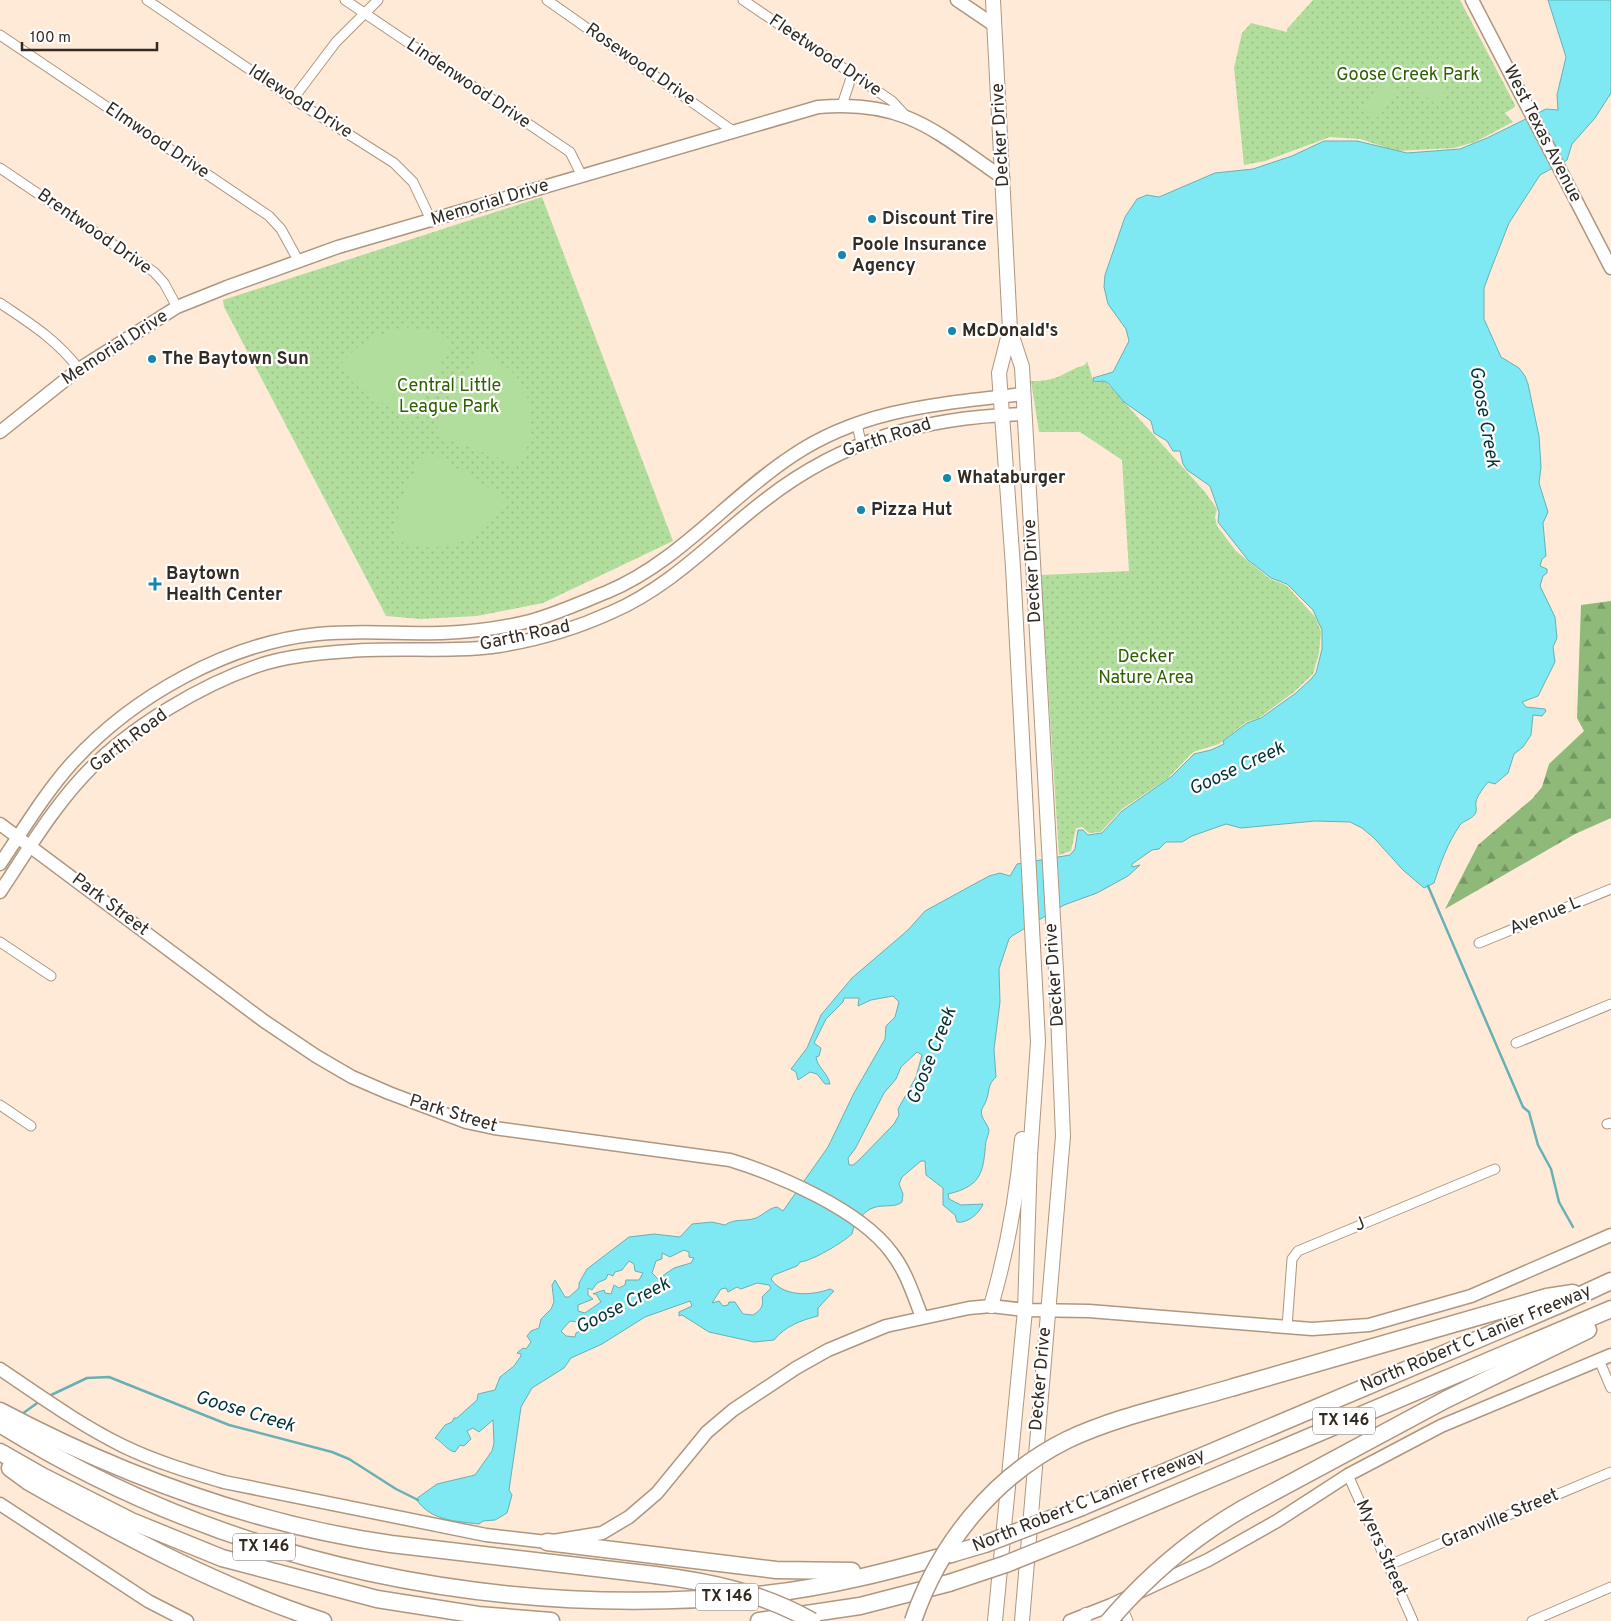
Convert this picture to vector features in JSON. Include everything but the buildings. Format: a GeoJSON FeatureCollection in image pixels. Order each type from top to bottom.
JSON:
{"type":"FeatureCollection","features":[{"type":"Feature","properties":{"kind":"highway","name":"North Robert C Lanier Freeway"},"geometry":{"type":"LineString","coordinates":[[0,1424],[47,1452],[126,1492],[203,1525],[313,1562],[450,1590],[550,1600],[638,1602],[731,1597],[803,1588],[902,1568],[994,1541],[1082,1507],[1559,1305],[1611,1281]]}},
{"type":"Feature","properties":{"kind":"highway"},"geometry":{"type":"LineString","coordinates":[[913,1621],[928,1583],[959,1531],[996,1489],[1047,1450],[1084,1433],[1234,1387],[1547,1297],[1587,1291]]}},
{"type":"Feature","properties":{"kind":"highway","name":"North Robert C Lanier Freeway"},"geometry":{"type":"LineString","coordinates":[[759,1621],[860,1606],[949,1583],[1006,1564],[1611,1309]]}},
{"type":"Feature","properties":{"kind":"highway"},"geometry":{"type":"LineString","coordinates":[[1109,1621],[1127,1600],[1174,1555],[1193,1540],[1244,1508],[1461,1392],[1611,1320]]}},
{"type":"Feature","properties":{"kind":"highway"},"geometry":{"type":"LineString","coordinates":[[0,1410],[51,1438],[172,1489],[275,1521],[371,1541],[710,1582],[761,1597],[812,1621]]}},
{"type":"Feature","properties":{"kind":"highway","name":"TX 146"},"geometry":{"type":"LineString","coordinates":[[0,1452],[58,1484],[178,1541],[222,1558],[378,1600],[478,1615],[551,1621]]}},
{"type":"Feature","properties":{"kind":"highway"},"geometry":{"type":"LineString","coordinates":[[0,1461],[29,1482],[164,1556],[281,1607],[323,1621]]}},
{"type":"Feature","properties":{"kind":"highway"},"geometry":{"type":"LineString","coordinates":[[547,1542],[776,1570],[826,1572],[902,1568]]}},
{"type":"Feature","properties":{"kind":"highway"},"geometry":{"type":"LineString","coordinates":[[827,1621],[860,1606]]}},
{"type":"Feature","properties":{"kind":"main road"},"geometry":{"type":"LineString","coordinates":[[957,0],[994,25]]}},
{"type":"Feature","properties":{"kind":"main road","name":"Decker Drive"},"geometry":{"type":"LineString","coordinates":[[993,0],[1010,330],[1022,367],[1057,988],[1063,1136],[1022,1621]]}},
{"type":"Feature","properties":{"kind":"main road","name":"West Texas Avenue"},"geometry":{"type":"LineString","coordinates":[[1472,0],[1611,268]]}},
{"type":"Feature","properties":{"kind":"main road","name":"Memorial Drive"},"geometry":{"type":"LineString","coordinates":[[0,432],[79,369],[177,307],[298,260],[432,222],[499,199],[733,130],[818,107],[842,105],[879,108],[905,115],[921,122],[1003,178]]}},
{"type":"Feature","properties":{"kind":"main road","name":"Decker Drive"},"geometry":{"type":"LineString","coordinates":[[995,1621],[1025,1310],[1038,1042],[1013,567],[999,373],[1010,330]]}},
{"type":"Feature","properties":{"kind":"main road","name":"Garth Road"},"geometry":{"type":"LineString","coordinates":[[0,864],[73,763],[106,730],[189,674],[248,649],[318,634],[470,630],[530,621],[597,596],[654,566],[683,546],[794,454],[826,437],[878,416],[941,402],[1023,394]]}},
{"type":"Feature","properties":{"kind":"main road","name":"Garth Road"},"geometry":{"type":"LineString","coordinates":[[0,892],[66,796],[92,767],[154,719],[201,691],[260,665],[350,651],[469,648],[509,643],[572,627],[603,616],[664,584],[695,560],[764,500],[833,456],[861,443],[939,422],[1024,414]]}},
{"type":"Feature","properties":{"kind":"main road"},"geometry":{"type":"LineString","coordinates":[[774,469],[786,485]]}},
{"type":"Feature","properties":{"kind":"main road"},"geometry":{"type":"LineString","coordinates":[[683,546],[695,560]]}},
{"type":"Feature","properties":{"kind":"main road"},"geometry":{"type":"LineString","coordinates":[[597,596],[603,616]]}},
{"type":"Feature","properties":{"kind":"main road"},"geometry":{"type":"LineString","coordinates":[[469,648],[470,630]]}},
{"type":"Feature","properties":{"kind":"main road"},"geometry":{"type":"LineString","coordinates":[[248,649],[260,665]]}},
{"type":"Feature","properties":{"kind":"main road"},"geometry":{"type":"LineString","coordinates":[[145,702],[154,719]]}},
{"type":"Feature","properties":{"kind":"main road","name":"Park Street"},"geometry":{"type":"LineString","coordinates":[[0,824],[264,1021],[316,1056],[374,1087],[466,1122],[494,1128],[730,1160],[782,1179],[850,1216],[871,1231],[891,1252],[902,1268],[922,1317]]}},
{"type":"Feature","properties":{"kind":"main road"},"geometry":{"type":"LineString","coordinates":[[991,1306],[1005,1255],[1017,1193],[1026,1100],[1038,1042]]}},
{"type":"Feature","properties":{"kind":"main road"},"geometry":{"type":"LineString","coordinates":[[0,1369],[94,1431],[145,1456],[183,1471],[224,1482],[486,1536],[547,1542],[602,1533],[629,1517],[657,1493],[707,1432],[733,1410],[796,1368],[855,1338],[886,1326],[969,1308],[991,1306],[1025,1310],[1089,1310],[1312,1329],[1369,1325],[1471,1296],[1611,1235]]}},
{"type":"Feature","properties":{"kind":"main road"},"geometry":{"type":"LineString","coordinates":[[1070,1621],[1084,1618],[1208,1560],[1277,1521],[1348,1475],[1441,1426],[1611,1355]]}},
{"type":"Feature","properties":{"kind":"main road"},"geometry":{"type":"LineString","coordinates":[[0,1504],[148,1601],[187,1621]]}},
{"type":"Feature","properties":{"kind":"street","name":"Idlewood Drive"},"geometry":{"type":"LineString","coordinates":[[147,0],[293,99],[403,170],[413,182],[432,222]]}},
{"type":"Feature","properties":{"kind":"street","name":"Lindenwood Drive"},"geometry":{"type":"LineString","coordinates":[[345,0],[570,152],[582,176]]}},
{"type":"Feature","properties":{"kind":"street"},"geometry":{"type":"LineString","coordinates":[[293,99],[336,42],[378,0]]}},
{"type":"Feature","properties":{"kind":"street","name":"Rosewood Drive"},"geometry":{"type":"LineString","coordinates":[[546,0],[733,130]]}},
{"type":"Feature","properties":{"kind":"street","name":"Fleetwood Drive"},"geometry":{"type":"LineString","coordinates":[[743,0],[892,101],[905,115]]}},
{"type":"Feature","properties":{"kind":"street","name":"Elmwood Drive"},"geometry":{"type":"LineString","coordinates":[[0,35],[269,216],[281,229],[298,260]]}},
{"type":"Feature","properties":{"kind":"street"},"geometry":{"type":"LineString","coordinates":[[842,105],[852,75]]}},
{"type":"Feature","properties":{"kind":"street","name":"Brentwood Drive"},"geometry":{"type":"LineString","coordinates":[[0,168],[154,272],[164,283],[177,307]]}},
{"type":"Feature","properties":{"kind":"street"},"geometry":{"type":"LineString","coordinates":[[0,304],[47,335],[62,348],[79,369]]}},
{"type":"Feature","properties":{"kind":"street"},"geometry":{"type":"LineString","coordinates":[[856,424],[861,443]]}},
{"type":"Feature","properties":{"kind":"street","name":"Avenue L"},"geometry":{"type":"LineString","coordinates":[[1479,943],[1611,889]]}},
{"type":"Feature","properties":{"kind":"street"},"geometry":{"type":"LineString","coordinates":[[0,942],[51,976]]}},
{"type":"Feature","properties":{"kind":"street"},"geometry":{"type":"LineString","coordinates":[[1516,1043],[1611,1004]]}},
{"type":"Feature","properties":{"kind":"street"},"geometry":{"type":"LineString","coordinates":[[0,1105],[32,1126]]}},
{"type":"Feature","properties":{"kind":"street","name":"J"},"geometry":{"type":"LineString","coordinates":[[1287,1327],[1292,1260],[1298,1251],[1495,1169]]}},
{"type":"Feature","properties":{"kind":"street"},"geometry":{"type":"LineString","coordinates":[[1599,1360],[1611,1388]]}},
{"type":"Feature","properties":{"kind":"street","name":"Granville Street"},"geometry":{"type":"LineString","coordinates":[[1389,1565],[1611,1472]]}},
{"type":"Feature","properties":{"kind":"street","name":"Myers Street"},"geometry":{"type":"LineString","coordinates":[[1348,1475],[1412,1621]]}},
{"type":"Feature","properties":{"kind":"street"},"geometry":{"type":"LineString","coordinates":[[1532,1621],[1611,1587]]}},
{"type":"Feature","properties":{"kind":"street"},"geometry":{"type":"LineString","coordinates":[[1120,1601],[1128,1621]]}},
{"type":"Feature","properties":{"kind":"green space","name":"Goose Creek Park"},"geometry":{"type":"Polygon","coordinates":[[[1313,0],[1460,0],[1515,105],[1515,107],[1505,113],[1513,122],[1475,142],[1454,148],[1397,151],[1360,139],[1330,137],[1265,161],[1244,165],[1234,68],[1242,33],[1251,23],[1287,32],[1287,29],[1313,0]]]}},
{"type":"Feature","properties":{"kind":"green space"},"geometry":{"type":"Polygon","coordinates":[[[1422,67],[1447,89],[1435,104],[1409,82],[1422,67]]]}},
{"type":"Feature","properties":{"kind":"green space"},"geometry":{"type":"Polygon","coordinates":[[[1384,80],[1399,93],[1377,118],[1363,105],[1384,80]]]}},
{"type":"Feature","properties":{"kind":"green space","name":"Central Little League Park"},"geometry":{"type":"Polygon","coordinates":[[[542,197],[673,541],[543,603],[477,616],[420,619],[386,616],[224,307],[223,300],[542,197]]]}},
{"type":"Feature","properties":{"kind":"green space"},"geometry":{"type":"Polygon","coordinates":[[[404,327],[435,332],[452,340],[419,413],[405,419],[352,382],[342,362],[356,349],[370,340],[404,327]]]}},
{"type":"Feature","properties":{"kind":"green space"},"geometry":{"type":"Polygon","coordinates":[[[481,351],[513,373],[521,383],[530,406],[531,418],[528,443],[519,466],[440,436],[436,421],[481,351]]]}},
{"type":"Feature","properties":{"kind":"green space","name":"Decker Nature Area"},"geometry":{"type":"Polygon","coordinates":[[[1087,361],[1094,383],[1104,381],[1107,383],[1205,492],[1217,509],[1215,517],[1217,526],[1236,551],[1270,579],[1286,585],[1316,618],[1321,632],[1319,653],[1313,674],[1294,692],[1259,718],[1246,722],[1219,744],[1193,752],[1167,779],[1122,809],[1101,832],[1089,833],[1082,827],[1076,828],[1071,851],[1059,855],[1041,575],[1129,571],[1122,460],[1080,432],[1039,432],[1031,381],[1055,378],[1085,365],[1087,361]]]}},
{"type":"Feature","properties":{"kind":"green space"},"geometry":{"type":"Polygon","coordinates":[[[433,454],[506,498],[486,526],[473,536],[444,546],[411,545],[394,539],[400,509],[408,485],[418,465],[423,459],[433,454]]]}},
{"type":"Feature","properties":{"kind":"green space"},"geometry":{"type":"Polygon","coordinates":[[[1611,601],[1611,818],[1575,834],[1445,909],[1478,845],[1532,799],[1542,787],[1549,764],[1584,731],[1577,718],[1581,605],[1611,601]]]}},
{"type":"Feature","properties":{"kind":"water"},"geometry":{"type":"Polygon","coordinates":[[[1548,0],[1611,0],[1611,93],[1595,118],[1572,144],[1567,160],[1540,175],[1509,223],[1484,288],[1484,319],[1501,357],[1519,368],[1525,376],[1539,436],[1541,467],[1539,483],[1548,512],[1543,523],[1546,556],[1542,559],[1540,566],[1547,569],[1547,573],[1543,576],[1540,586],[1555,617],[1557,638],[1553,647],[1555,662],[1538,696],[1522,702],[1526,707],[1545,709],[1546,711],[1542,716],[1533,715],[1531,735],[1523,747],[1514,754],[1508,773],[1495,784],[1488,782],[1481,792],[1476,802],[1475,814],[1472,818],[1462,823],[1456,832],[1445,853],[1434,883],[1424,888],[1403,870],[1374,838],[1362,828],[1350,822],[1315,821],[1241,828],[1226,824],[1192,836],[1182,842],[1166,842],[1159,849],[1152,850],[1132,864],[1132,867],[1140,865],[1128,876],[1097,893],[1064,905],[1012,936],[1009,939],[999,969],[1000,1002],[994,1049],[996,1077],[990,1085],[982,1111],[989,1130],[984,1161],[975,1182],[960,1191],[948,1194],[949,1199],[961,1205],[983,1204],[976,1214],[969,1220],[957,1222],[955,1215],[943,1205],[943,1188],[926,1175],[925,1161],[921,1161],[902,1177],[899,1184],[903,1194],[902,1202],[893,1206],[870,1209],[856,1223],[852,1234],[841,1242],[819,1255],[800,1262],[797,1266],[774,1275],[771,1279],[776,1285],[790,1292],[806,1294],[830,1289],[834,1291],[818,1308],[818,1316],[794,1324],[774,1340],[754,1342],[709,1332],[682,1315],[679,1316],[679,1312],[692,1306],[690,1301],[645,1317],[602,1344],[571,1358],[564,1368],[532,1388],[521,1407],[509,1490],[512,1495],[507,1513],[495,1520],[483,1521],[479,1524],[444,1519],[429,1512],[416,1499],[437,1484],[475,1475],[492,1451],[494,1443],[493,1420],[479,1432],[473,1428],[467,1431],[471,1439],[464,1446],[460,1445],[455,1452],[449,1450],[435,1438],[445,1425],[452,1422],[454,1418],[457,1418],[477,1400],[478,1394],[495,1390],[500,1377],[514,1366],[521,1356],[521,1354],[517,1353],[523,1348],[526,1349],[531,1342],[527,1336],[531,1331],[539,1328],[541,1319],[551,1309],[554,1302],[552,1285],[555,1280],[565,1297],[569,1297],[579,1288],[579,1283],[587,1269],[629,1237],[654,1234],[680,1237],[692,1224],[712,1222],[725,1225],[756,1218],[777,1207],[783,1211],[828,1147],[854,1093],[885,1039],[886,1026],[895,1017],[899,1002],[893,996],[871,1000],[858,1006],[859,998],[844,998],[843,1002],[826,1019],[814,1043],[821,1048],[819,1056],[816,1057],[817,1061],[830,1084],[825,1084],[817,1074],[810,1072],[798,1080],[796,1072],[791,1069],[807,1048],[821,1015],[852,978],[908,930],[925,911],[989,876],[1000,873],[1010,876],[1017,864],[1070,855],[1075,849],[1078,830],[1083,830],[1088,835],[1102,833],[1122,811],[1171,777],[1194,754],[1211,750],[1224,744],[1223,741],[1247,723],[1261,718],[1296,693],[1316,673],[1322,649],[1322,630],[1313,610],[1287,584],[1271,578],[1248,560],[1218,522],[1219,512],[1210,486],[1187,470],[1183,464],[1180,451],[1173,451],[1167,441],[1154,433],[1151,421],[1124,402],[1108,383],[1104,381],[1094,382],[1093,378],[1113,372],[1129,341],[1126,329],[1108,304],[1104,287],[1105,275],[1125,217],[1137,199],[1147,195],[1159,197],[1215,173],[1253,169],[1292,156],[1324,141],[1357,141],[1407,153],[1460,149],[1546,109],[1558,110],[1557,95],[1566,57],[1548,0]],[[917,1052],[901,1067],[896,1079],[884,1093],[855,1149],[848,1158],[849,1165],[853,1165],[858,1161],[894,1124],[899,1115],[898,1109],[916,1077],[922,1055],[917,1052]],[[684,1250],[670,1257],[662,1253],[662,1259],[656,1261],[652,1273],[658,1279],[674,1268],[691,1263],[694,1258],[689,1257],[689,1252],[684,1250]],[[629,1261],[622,1270],[615,1272],[613,1276],[608,1274],[606,1279],[597,1283],[592,1290],[588,1288],[588,1295],[593,1299],[578,1305],[578,1311],[585,1313],[601,1302],[596,1294],[593,1294],[604,1290],[605,1293],[611,1294],[614,1285],[619,1288],[625,1285],[626,1280],[639,1280],[643,1273],[635,1271],[634,1264],[629,1261]],[[757,1283],[741,1289],[737,1287],[728,1292],[726,1288],[721,1289],[712,1303],[719,1301],[723,1306],[728,1305],[729,1302],[735,1302],[743,1314],[753,1315],[761,1308],[763,1303],[762,1297],[771,1288],[769,1285],[757,1283]],[[583,1318],[577,1322],[570,1321],[561,1331],[566,1336],[575,1337],[576,1333],[588,1326],[588,1320],[583,1318]]]}},
{"type":"Feature","properties":{"kind":"waterway"},"geometry":{"type":"LineString","coordinates":[[1428,886],[1523,1107],[1529,1112],[1538,1145],[1551,1169],[1559,1202],[1573,1227]]}},
{"type":"Feature","properties":{"kind":"waterway","name":"Goose Creek"},"geometry":{"type":"LineString","coordinates":[[49,1396],[87,1378],[109,1377],[229,1425],[332,1452],[349,1459],[396,1489],[418,1500]]}},
{"type":"Feature","properties":{"kind":"waterway","name":"Goose Creek"},"geometry":{"type":"LineString","coordinates":[[22,1414],[40,1401]]}},
{"type":"Feature","properties":{"kind":"place","name":"Discount Tire"},"geometry":{"type":"Point","coordinates":[872,219]}},
{"type":"Feature","properties":{"kind":"place","name":"Poole Insurance Agency"},"geometry":{"type":"Point","coordinates":[842,255]}},
{"type":"Feature","properties":{"kind":"place","name":"McDonald's"},"geometry":{"type":"Point","coordinates":[952,331]}},
{"type":"Feature","properties":{"kind":"place","name":"The Baytown Sun"},"geometry":{"type":"Point","coordinates":[152,359]}},
{"type":"Feature","properties":{"kind":"place","name":"Whataburger"},"geometry":{"type":"Point","coordinates":[947,478]}},
{"type":"Feature","properties":{"kind":"place","name":"Pizza Hut"},"geometry":{"type":"Point","coordinates":[861,510]}},
{"type":"Feature","properties":{"kind":"place","name":"Baytown Health Center"},"geometry":{"type":"Point","coordinates":[155,584]}}]}
